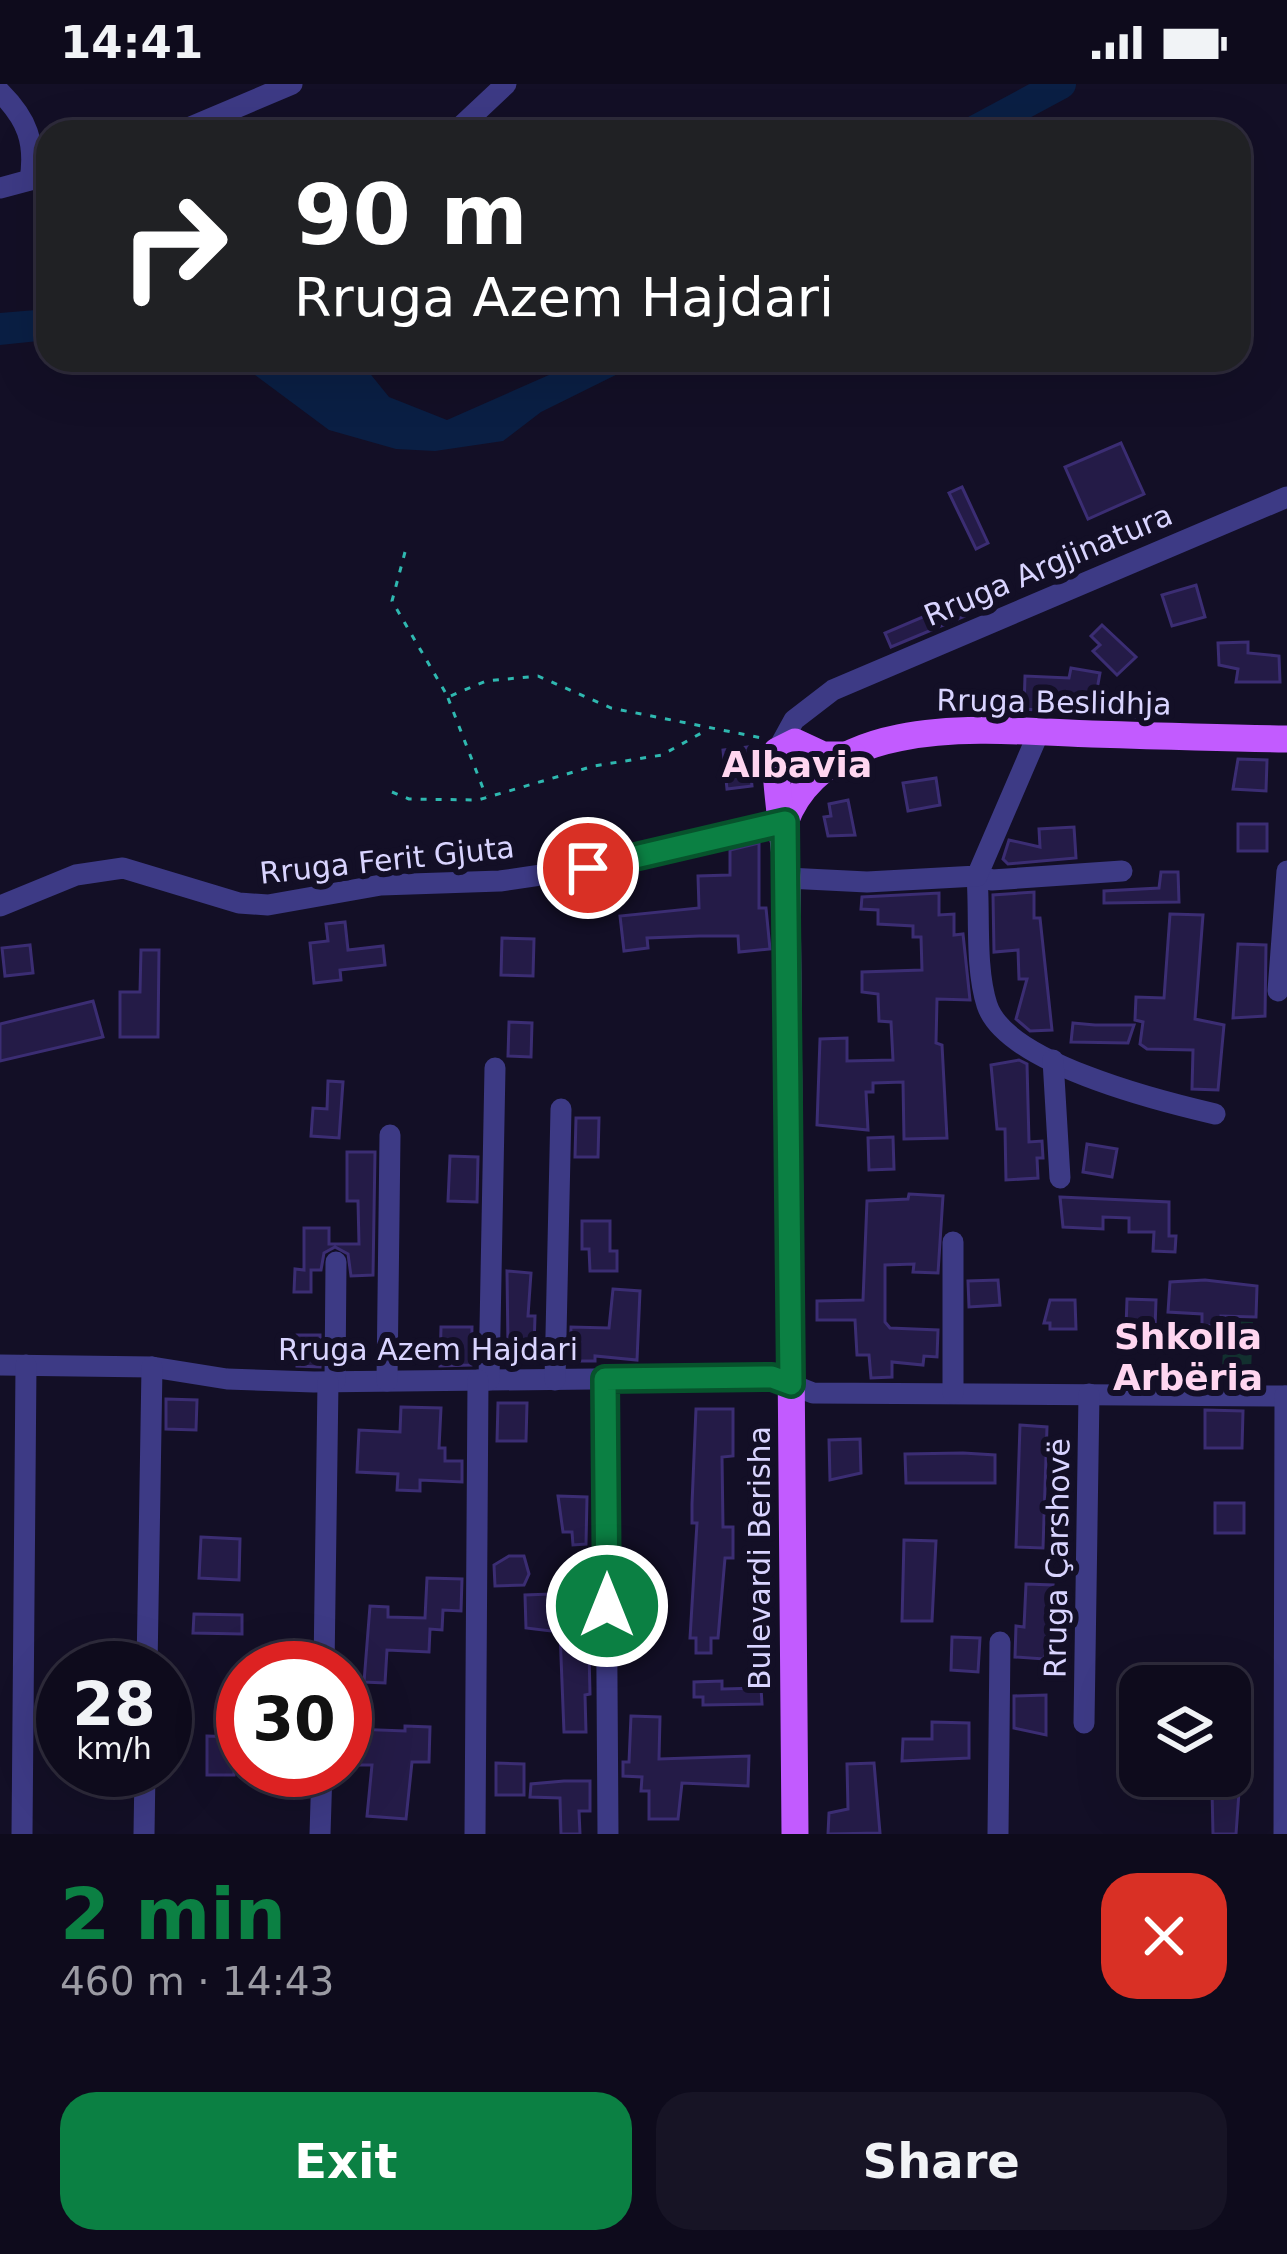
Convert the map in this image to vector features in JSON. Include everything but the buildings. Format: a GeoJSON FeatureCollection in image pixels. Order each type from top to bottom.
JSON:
{"type":"FeatureCollection","features":[{"type":"Feature","properties":{"kind":"main road","name":"Rruga Beslidhja"},"geometry":{"type":"LineString","coordinates":[[809,778],[853,755],[927,731],[1287,740]]}},
{"type":"Feature","properties":{"kind":"main road"},"geometry":{"type":"LineString","coordinates":[[809,778],[797,784],[777,764],[795,742],[823,754],[853,755]]}},
{"type":"Feature","properties":{"kind":"main road"},"geometry":{"type":"LineString","coordinates":[[785,822],[815,766],[808,747]]}},
{"type":"Feature","properties":{"kind":"main road","name":"Bulevardi Berisha"},"geometry":{"type":"LineString","coordinates":[[777,764],[787,878],[795,1834]]}},
{"type":"Feature","properties":{"kind":"street"},"geometry":{"type":"LineString","coordinates":[[207,120],[292,84]]}},
{"type":"Feature","properties":{"kind":"street"},"geometry":{"type":"LineString","coordinates":[[467,120],[506,84]]}},
{"type":"Feature","properties":{"kind":"street"},"geometry":{"type":"LineString","coordinates":[[0,92],[24,120],[36,158]]}},
{"type":"Feature","properties":{"kind":"street"},"geometry":{"type":"LineString","coordinates":[[0,188],[36,187]]}},
{"type":"Feature","properties":{"kind":"street","name":"Rruga Argjinatura"},"geometry":{"type":"LineString","coordinates":[[777,764],[794,720],[832,690],[1287,497]]}},
{"type":"Feature","properties":{"kind":"street"},"geometry":{"type":"LineString","coordinates":[[808,747],[807,724],[832,690]]}},
{"type":"Feature","properties":{"kind":"street"},"geometry":{"type":"LineString","coordinates":[[1039,732],[977,876],[986,1002],[1006,1032],[1053,1060],[1215,1114]]}},
{"type":"Feature","properties":{"kind":"street","name":"Rruga Ferit Gjuta"},"geometry":{"type":"LineString","coordinates":[[0,906],[76,875],[123,868],[239,903],[268,905],[381,885],[500,881],[588,868],[785,822]]}},
{"type":"Feature","properties":{"kind":"street"},"geometry":{"type":"LineString","coordinates":[[1278,991],[1287,871]]}},
{"type":"Feature","properties":{"kind":"street"},"geometry":{"type":"LineString","coordinates":[[787,878],[867,881],[977,876],[992,880],[1122,872]]}},
{"type":"Feature","properties":{"kind":"street"},"geometry":{"type":"LineString","coordinates":[[1053,1060],[1060,1178]]}},
{"type":"Feature","properties":{"kind":"street"},"geometry":{"type":"LineString","coordinates":[[475,1834],[483,1380],[495,1069]]}},
{"type":"Feature","properties":{"kind":"street"},"geometry":{"type":"LineString","coordinates":[[555,1380],[561,1109]]}},
{"type":"Feature","properties":{"kind":"street"},"geometry":{"type":"LineString","coordinates":[[387,1381],[390,1135]]}},
{"type":"Feature","properties":{"kind":"street"},"geometry":{"type":"LineString","coordinates":[[953,1243],[953,1393]]}},
{"type":"Feature","properties":{"kind":"street"},"geometry":{"type":"LineString","coordinates":[[325,1641],[336,1262]]}},
{"type":"Feature","properties":{"kind":"street","name":"Rruga Azem Hajdari"},"geometry":{"type":"LineString","coordinates":[[0,1365],[152,1367],[227,1379],[772,1377],[813,1393],[1286,1396]]}},
{"type":"Feature","properties":{"kind":"street"},"geometry":{"type":"LineString","coordinates":[[22,1834],[26,1366]]}},
{"type":"Feature","properties":{"kind":"street"},"geometry":{"type":"LineString","coordinates":[[147,1641],[152,1367]]}},
{"type":"Feature","properties":{"kind":"street"},"geometry":{"type":"LineString","coordinates":[[605,1379],[608,1834]]}},
{"type":"Feature","properties":{"kind":"street","name":"Rruga Çarshovë"},"geometry":{"type":"LineString","coordinates":[[1084,1723],[1089,1394]]}},
{"type":"Feature","properties":{"kind":"street"},"geometry":{"type":"LineString","coordinates":[[1285,1834],[1286,1396]]}},
{"type":"Feature","properties":{"kind":"street"},"geometry":{"type":"LineString","coordinates":[[998,1834],[1000,1642]]}},
{"type":"Feature","properties":{"kind":"street"},"geometry":{"type":"LineString","coordinates":[[144,1834],[145,1797]]}},
{"type":"Feature","properties":{"kind":"street"},"geometry":{"type":"LineString","coordinates":[[320,1834],[321,1797]]}},
{"type":"Feature","properties":{"kind":"path"},"geometry":{"type":"LineString","coordinates":[[405,552],[392,602],[448,697],[487,797]]}},
{"type":"Feature","properties":{"kind":"path"},"geometry":{"type":"LineString","coordinates":[[448,697],[486,681],[538,676],[611,708],[707,730],[759,735],[777,764]]}},
{"type":"Feature","properties":{"kind":"path"},"geometry":{"type":"LineString","coordinates":[[392,792],[409,799],[487,797],[594,766],[662,755],[707,730]]}},
{"type":"Feature","properties":{"kind":"green space"},"geometry":{"type":"Polygon","coordinates":[[[1224,1321],[1253,1322],[1251,1373],[1222,1371],[1224,1321]]]}},
{"type":"Feature","properties":{"kind":"water"},"geometry":{"type":"Polygon","coordinates":[[[36,310],[36,341],[0,345],[0,313],[36,310]]]}},
{"type":"Feature","properties":{"kind":"water"},"geometry":{"type":"Polygon","coordinates":[[[251,372],[369,372],[389,397],[447,420],[556,372],[622,372],[541,412],[503,441],[435,451],[396,449],[329,430],[251,372]]]}},
{"type":"Feature","properties":{"kind":"waterway"},"geometry":{"type":"LineString","coordinates":[[994,120],[1061,84]]}},
{"type":"Feature","properties":{"kind":"district","name":"Albavia"},"geometry":{"type":"Point","coordinates":[797,764]}},
{"type":"Feature","properties":{"kind":"district","name":"Shkolla Arbëria"},"geometry":{"type":"Point","coordinates":[1188,1356]}},
{"type":"Feature","properties":{"kind":"route"},"geometry":{"type":"LineString","coordinates":[[588,868],[785,822],[791,1384],[772,1377],[605,1379],[607,1606]]}}]}
